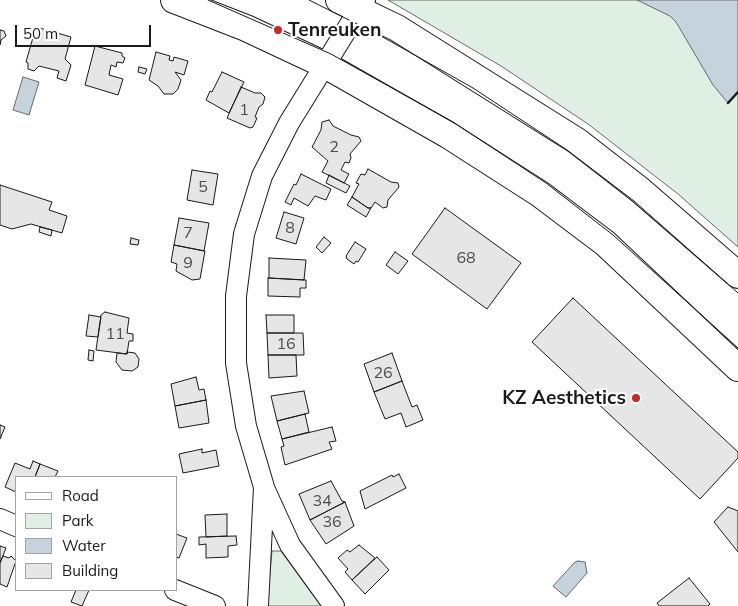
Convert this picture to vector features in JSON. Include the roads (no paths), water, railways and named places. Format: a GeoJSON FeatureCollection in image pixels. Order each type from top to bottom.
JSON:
{"type":"FeatureCollection","features":[{"type":"Feature","properties":{"kind":"main road"},"geometry":{"type":"LineString","coordinates":[[174,0],[246,28],[325,65],[448,135],[540,194],[605,243],[738,368]]}},
{"type":"Feature","properties":{"kind":"main road"},"geometry":{"type":"LineString","coordinates":[[354,3],[476,76],[577,141],[640,190],[738,276]]}},
{"type":"Feature","properties":{"kind":"street"},"geometry":{"type":"LineString","coordinates":[[334,606],[290,545],[264,487],[246,426],[236,363],[236,296],[244,234],[262,176],[289,123],[325,65],[354,3]]}},
{"type":"Feature","properties":{"kind":"street"},"geometry":{"type":"LineString","coordinates":[[258,606],[264,487]]}},
{"type":"Feature","properties":{"kind":"street"},"geometry":{"type":"LineString","coordinates":[[0,519],[15,526]]}},
{"type":"Feature","properties":{"kind":"street"},"geometry":{"type":"LineString","coordinates":[[177,591],[214,606]]}},
{"type":"Feature","properties":{"kind":"water"},"geometry":{"type":"Polygon","coordinates":[[[637,0],[738,0],[738,92],[728,103],[713,85],[676,22],[670,16],[637,0]]]}},
{"type":"Feature","properties":{"kind":"water"},"geometry":{"type":"Polygon","coordinates":[[[23,77],[39,82],[29,115],[13,110],[23,77]]]}},
{"type":"Feature","properties":{"kind":"water"},"geometry":{"type":"Polygon","coordinates":[[[578,561],[585,562],[587,573],[566,597],[553,586],[578,561]]]}},
{"type":"Feature","properties":{"kind":"tram line"},"geometry":{"type":"LineString","coordinates":[[208,0],[331,54],[453,122],[546,183],[613,235],[738,348]]}},
{"type":"Feature","properties":{"kind":"tram line"},"geometry":{"type":"LineString","coordinates":[[309,0],[381,36],[473,88],[567,150],[634,201],[738,293]]}},
{"type":"Feature","properties":{"kind":"place","name":"Tenreuken"},"geometry":{"type":"Point","coordinates":[278,30]}},
{"type":"Feature","properties":{"kind":"place","name":"KZ Aesthetics"},"geometry":{"type":"Point","coordinates":[636,398]}}]}
